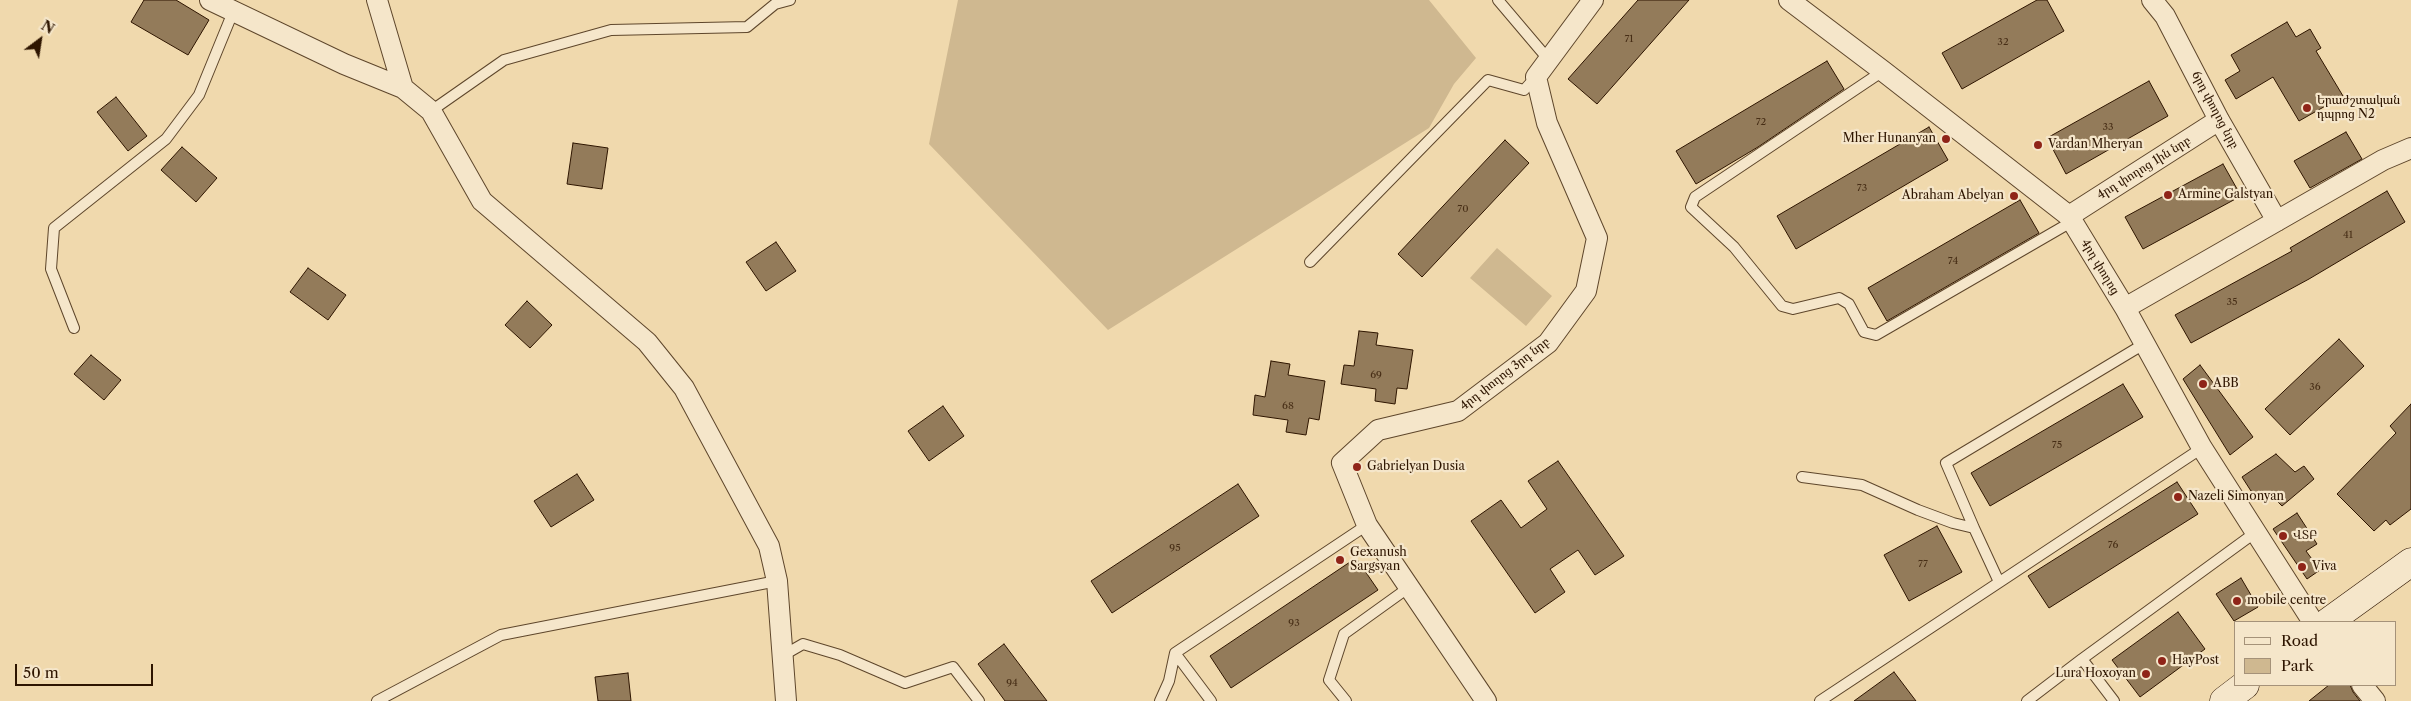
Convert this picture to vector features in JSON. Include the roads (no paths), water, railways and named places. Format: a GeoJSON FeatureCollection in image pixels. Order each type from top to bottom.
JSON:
{"type":"FeatureCollection","features":[{"type":"Feature","properties":{"kind":"main road"},"geometry":{"type":"LineString","coordinates":[[2329,621],[2411,562]]}},
{"type":"Feature","properties":{"kind":"main road"},"geometry":{"type":"LineString","coordinates":[[2224,701],[2245,686]]}},
{"type":"Feature","properties":{"kind":"street"},"geometry":{"type":"LineString","coordinates":[[210,0],[344,64],[403,88],[431,111],[482,201],[647,342],[684,388],[769,546],[777,581],[781,657],[786,701]]}},
{"type":"Feature","properties":{"kind":"street"},"geometry":{"type":"LineString","coordinates":[[377,0],[403,88]]}},
{"type":"Feature","properties":{"kind":"street"},"geometry":{"type":"LineString","coordinates":[[1536,78],[1548,59],[1593,0]]}},
{"type":"Feature","properties":{"kind":"street","name":"4րդ փողոց"},"geometry":{"type":"LineString","coordinates":[[1789,0],[1883,71],[2071,219],[2125,308],[2202,448],[2312,621]]}},
{"type":"Feature","properties":{"kind":"street","name":"6րդ փողոց նրբ"},"geometry":{"type":"LineString","coordinates":[[2152,0],[2165,16],[2219,120],[2277,221]]}},
{"type":"Feature","properties":{"kind":"street","name":"4րդ փողոց 3րդ նրբ"},"geometry":{"type":"LineString","coordinates":[[1486,701],[1367,525],[1342,462],[1378,430],[1458,411],[1548,343],[1586,291],[1597,238],[1547,123],[1536,78]]}},
{"type":"Feature","properties":{"kind":"street","name":"4րդ փողոց 1ին նրբ"},"geometry":{"type":"LineString","coordinates":[[2071,219],[2219,120]]}},
{"type":"Feature","properties":{"kind":"street"},"geometry":{"type":"LineString","coordinates":[[2125,308],[2383,160],[2411,148]]}},
{"type":"Feature","properties":{"kind":"street"},"geometry":{"type":"LineString","coordinates":[[2363,686],[2375,701]]}},
{"type":"Feature","properties":{"kind":"lane"},"geometry":{"type":"LineString","coordinates":[[431,111],[504,60],[611,30],[747,27],[775,4],[790,0]]}},
{"type":"Feature","properties":{"kind":"lane"},"geometry":{"type":"LineString","coordinates":[[1498,0],[1548,59]]}},
{"type":"Feature","properties":{"kind":"lane"},"geometry":{"type":"LineString","coordinates":[[74,328],[51,269],[54,228],[166,139],[200,95],[234,12]]}},
{"type":"Feature","properties":{"kind":"lane"},"geometry":{"type":"LineString","coordinates":[[1883,71],[1695,197],[1691,207],[1734,247],[1782,306],[1793,309],[1839,298],[1849,304],[1864,332],[1876,335],[2071,219]]}},
{"type":"Feature","properties":{"kind":"lane"},"geometry":{"type":"LineString","coordinates":[[1310,262],[1488,80],[1524,90],[1536,78]]}},
{"type":"Feature","properties":{"kind":"lane"},"geometry":{"type":"LineString","coordinates":[[1999,582],[1946,463],[2144,344]]}},
{"type":"Feature","properties":{"kind":"lane"},"geometry":{"type":"LineString","coordinates":[[1820,701],[2202,448]]}},
{"type":"Feature","properties":{"kind":"lane"},"geometry":{"type":"LineString","coordinates":[[1802,477],[1862,485],[1918,510],[1953,523],[1974,528]]}},
{"type":"Feature","properties":{"kind":"lane"},"geometry":{"type":"LineString","coordinates":[[1160,701],[1168,681],[1175,652],[1367,525]]}},
{"type":"Feature","properties":{"kind":"lane"},"geometry":{"type":"LineString","coordinates":[[2026,701],[2256,532]]}},
{"type":"Feature","properties":{"kind":"lane"},"geometry":{"type":"LineString","coordinates":[[377,701],[501,635],[777,581]]}},
{"type":"Feature","properties":{"kind":"lane"},"geometry":{"type":"LineString","coordinates":[[1346,701],[1329,680],[1344,634],[1408,588]]}},
{"type":"Feature","properties":{"kind":"lane"},"geometry":{"type":"LineString","coordinates":[[781,657],[803,644],[840,655],[905,683],[953,667],[979,701]]}},
{"type":"Feature","properties":{"kind":"lane"},"geometry":{"type":"LineString","coordinates":[[1175,652],[1211,701]]}},
{"type":"Feature","properties":{"kind":"lane"},"geometry":{"type":"LineString","coordinates":[[2082,659],[2114,701]]}},
{"type":"Feature","properties":{"kind":"place","name":"Երաժշտական դպրոց N2"},"geometry":{"type":"Point","coordinates":[2307,108]}},
{"type":"Feature","properties":{"kind":"place","name":"Mher Hunanyan"},"geometry":{"type":"Point","coordinates":[1946,139]}},
{"type":"Feature","properties":{"kind":"place","name":"Vardan Mheryan"},"geometry":{"type":"Point","coordinates":[2038,145]}},
{"type":"Feature","properties":{"kind":"place","name":"Armine Galstyan"},"geometry":{"type":"Point","coordinates":[2168,195]}},
{"type":"Feature","properties":{"kind":"place","name":"Abraham Abelyan"},"geometry":{"type":"Point","coordinates":[2014,196]}},
{"type":"Feature","properties":{"kind":"place","name":"ABB"},"geometry":{"type":"Point","coordinates":[2203,384]}},
{"type":"Feature","properties":{"kind":"place","name":"Gabrielyan Dusia"},"geometry":{"type":"Point","coordinates":[1357,467]}},
{"type":"Feature","properties":{"kind":"place","name":"Nazeli Simonyan"},"geometry":{"type":"Point","coordinates":[2178,497]}},
{"type":"Feature","properties":{"kind":"place","name":"ՎՏԲ"},"geometry":{"type":"Point","coordinates":[2283,536]}},
{"type":"Feature","properties":{"kind":"place","name":"Gexanush Sargsyan"},"geometry":{"type":"Point","coordinates":[1340,560]}},
{"type":"Feature","properties":{"kind":"place","name":"Viva"},"geometry":{"type":"Point","coordinates":[2302,567]}},
{"type":"Feature","properties":{"kind":"place","name":"mobile centre"},"geometry":{"type":"Point","coordinates":[2237,601]}},
{"type":"Feature","properties":{"kind":"place","name":"HayPost"},"geometry":{"type":"Point","coordinates":[2162,661]}},
{"type":"Feature","properties":{"kind":"place","name":"Lura Hoxoyan"},"geometry":{"type":"Point","coordinates":[2146,674]}}]}
